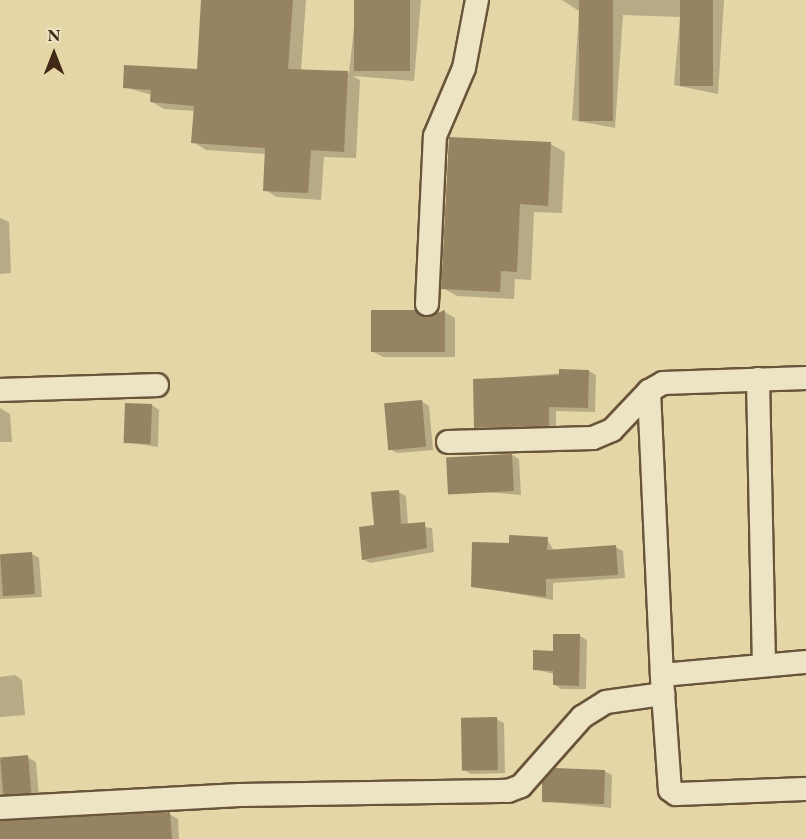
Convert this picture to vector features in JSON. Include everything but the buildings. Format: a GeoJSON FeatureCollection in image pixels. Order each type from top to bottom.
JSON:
{"type":"FeatureCollection","features":[{"type":"Feature","properties":{"kind":"street"},"geometry":{"type":"LineString","coordinates":[[427,304],[435,136],[464,68],[477,0]]}},
{"type":"Feature","properties":{"kind":"street"},"geometry":{"type":"LineString","coordinates":[[448,442],[593,438],[612,430],[649,391],[663,382],[806,378]]}},
{"type":"Feature","properties":{"kind":"street"},"geometry":{"type":"LineString","coordinates":[[758,379],[764,665]]}},
{"type":"Feature","properties":{"kind":"street"},"geometry":{"type":"LineString","coordinates":[[0,390],[157,385]]}},
{"type":"Feature","properties":{"kind":"street"},"geometry":{"type":"LineString","coordinates":[[649,391],[668,784],[676,794],[806,789]]}},
{"type":"Feature","properties":{"kind":"street"},"geometry":{"type":"LineString","coordinates":[[0,808],[240,795],[508,792],[521,786],[582,717],[606,702],[662,684],[764,665],[806,662]]}}]}
